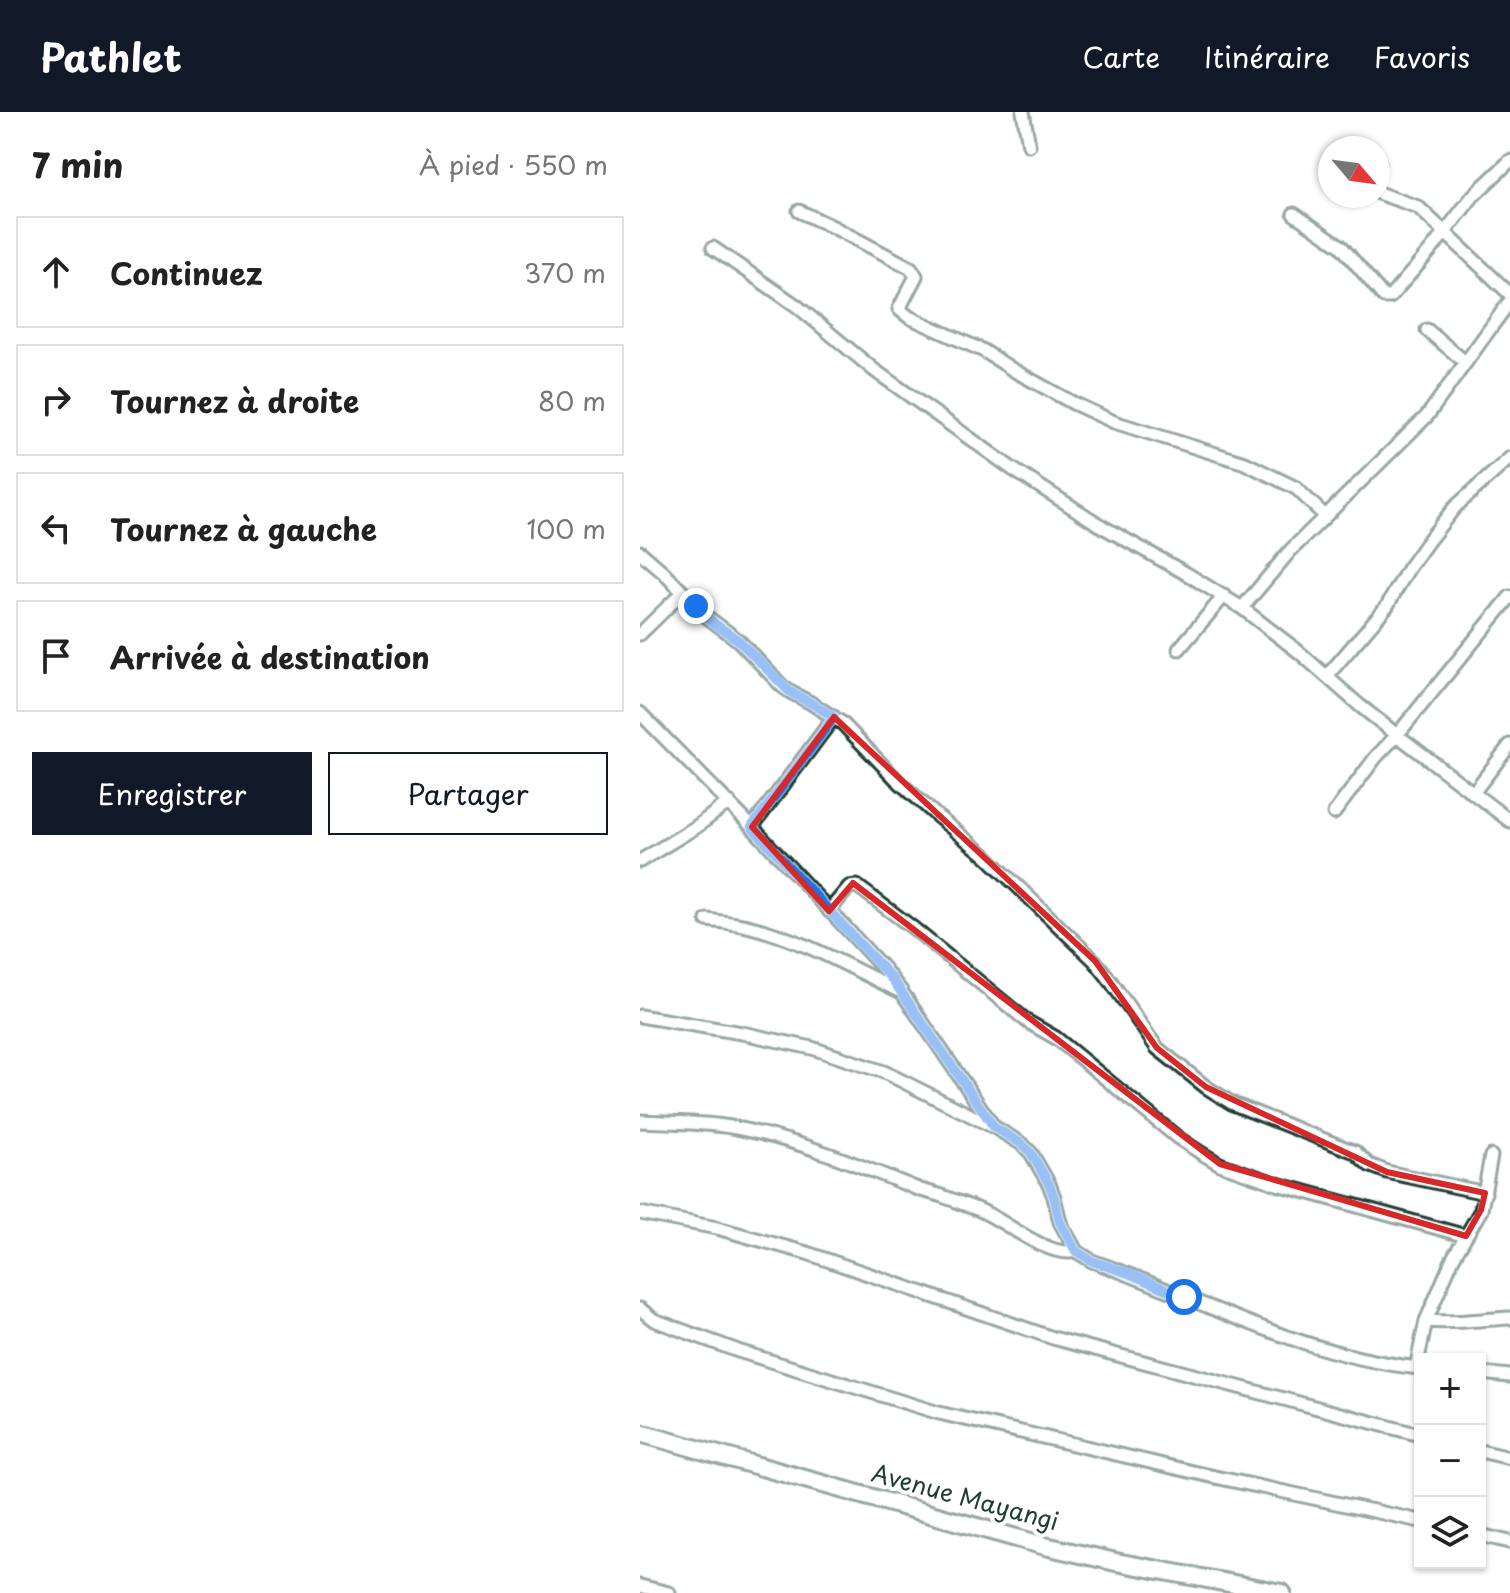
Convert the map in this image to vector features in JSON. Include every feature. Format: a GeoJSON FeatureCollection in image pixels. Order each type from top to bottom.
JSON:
{"type":"FeatureCollection","features":[{"type":"Feature","properties":{"kind":"street"},"geometry":{"type":"LineString","coordinates":[[1023,112],[1029,145]]}},
{"type":"Feature","properties":{"kind":"street"},"geometry":{"type":"LineString","coordinates":[[1294,214],[1341,246],[1386,298],[1445,233],[1473,196],[1510,161]]}},
{"type":"Feature","properties":{"kind":"street"},"geometry":{"type":"LineString","coordinates":[[1390,197],[1418,207],[1510,294]]}},
{"type":"Feature","properties":{"kind":"street"},"geometry":{"type":"LineString","coordinates":[[799,211],[911,268],[916,276],[899,309],[909,317],[984,351],[1013,370],[1114,422],[1245,463],[1288,483],[1325,516]]}},
{"type":"Feature","properties":{"kind":"street"},"geometry":{"type":"LineString","coordinates":[[713,248],[797,306],[874,370],[1014,470],[1103,527],[1242,608],[1359,705],[1510,821]]}},
{"type":"Feature","properties":{"kind":"street"},"geometry":{"type":"LineString","coordinates":[[1242,608],[1290,551],[1427,416],[1510,301]]}},
{"type":"Feature","properties":{"kind":"street"},"geometry":{"type":"LineString","coordinates":[[1427,330],[1465,362]]}},
{"type":"Feature","properties":{"kind":"street"},"geometry":{"type":"LineString","coordinates":[[1327,676],[1387,606],[1421,550],[1455,507],[1510,458]]}},
{"type":"Feature","properties":{"kind":"street"},"geometry":{"type":"LineString","coordinates":[[640,552],[707,617],[738,640],[790,692],[834,717],[897,780],[985,855],[1095,961],[1157,1048],[1206,1087],[1233,1104],[1355,1152],[1369,1165],[1387,1172],[1485,1193]]}},
{"type":"Feature","properties":{"kind":"street"},"geometry":{"type":"LineString","coordinates":[[640,634],[683,592]]}},
{"type":"Feature","properties":{"kind":"street"},"geometry":{"type":"LineString","coordinates":[[1179,649],[1224,596]]}},
{"type":"Feature","properties":{"kind":"street"},"geometry":{"type":"LineString","coordinates":[[1334,813],[1376,757],[1510,597]]}},
{"type":"Feature","properties":{"kind":"street"},"geometry":{"type":"LineString","coordinates":[[640,713],[729,802],[883,968],[994,1127]]}},
{"type":"Feature","properties":{"kind":"street"},"geometry":{"type":"LineString","coordinates":[[752,827],[834,717]]}},
{"type":"Feature","properties":{"kind":"street"},"geometry":{"type":"LineString","coordinates":[[1473,793],[1510,745]]}},
{"type":"Feature","properties":{"kind":"street"},"geometry":{"type":"LineString","coordinates":[[640,861],[696,827],[729,802]]}},
{"type":"Feature","properties":{"kind":"street"},"geometry":{"type":"LineString","coordinates":[[829,911],[849,887],[857,886],[1028,1022],[1056,1038],[1178,1138],[1220,1164],[1277,1184],[1466,1236]]}},
{"type":"Feature","properties":{"kind":"street"},"geometry":{"type":"LineString","coordinates":[[707,920],[749,926],[781,936],[901,991]]}},
{"type":"Feature","properties":{"kind":"street"},"geometry":{"type":"LineString","coordinates":[[640,1016],[812,1048],[884,1072],[1022,1144],[1031,1153],[1049,1184],[1060,1222],[1076,1251],[1092,1261],[1311,1345],[1365,1361],[1414,1367]]}},
{"type":"Feature","properties":{"kind":"street"},"geometry":{"type":"LineString","coordinates":[[640,1121],[748,1130],[820,1150],[987,1213],[1039,1243],[1067,1254],[1076,1251]]}},
{"type":"Feature","properties":{"kind":"street"},"geometry":{"type":"LineString","coordinates":[[1421,1353],[1426,1321],[1453,1258],[1481,1210],[1491,1156]]}},
{"type":"Feature","properties":{"kind":"street"},"geometry":{"type":"LineString","coordinates":[[640,1213],[717,1228],[807,1253],[1053,1338],[1414,1433]]}},
{"type":"Feature","properties":{"kind":"street"},"geometry":{"type":"LineString","coordinates":[[640,1309],[654,1320],[738,1351],[939,1413],[1414,1520]]}},
{"type":"Feature","properties":{"kind":"street"},"geometry":{"type":"LineString","coordinates":[[1426,1321],[1446,1323],[1510,1318]]}},
{"type":"Feature","properties":{"kind":"street"},"geometry":{"type":"LineString","coordinates":[[1486,1374],[1510,1376]]}},
{"type":"Feature","properties":{"kind":"street","name":"Avenue Mayangi"},"geometry":{"type":"LineString","coordinates":[[640,1433],[1045,1546],[1282,1593]]}},
{"type":"Feature","properties":{"kind":"street"},"geometry":{"type":"LineString","coordinates":[[1486,1452],[1510,1458]]}},
{"type":"Feature","properties":{"kind":"street"},"geometry":{"type":"LineString","coordinates":[[1486,1536],[1510,1542]]}},
{"type":"Feature","properties":{"kind":"street"},"geometry":{"type":"LineString","coordinates":[[640,1586],[669,1593]]}},
{"type":"Feature","properties":{"kind":"highlighted area"},"geometry":{"type":"Polygon","coordinates":[[[834,717],[1095,961],[1157,1048],[1206,1087],[1387,1172],[1485,1193],[1481,1210],[1466,1236],[1220,1164],[853,883],[829,911],[752,827],[834,717]]]}},
{"type":"Feature","properties":{"kind":"route"},"geometry":{"type":"LineString","coordinates":[[696,606],[738,640],[782,686],[834,717],[752,827],[893,980],[994,1127],[1031,1153],[1049,1184],[1060,1222],[1076,1251],[1092,1261],[1184,1297]]}}]}
